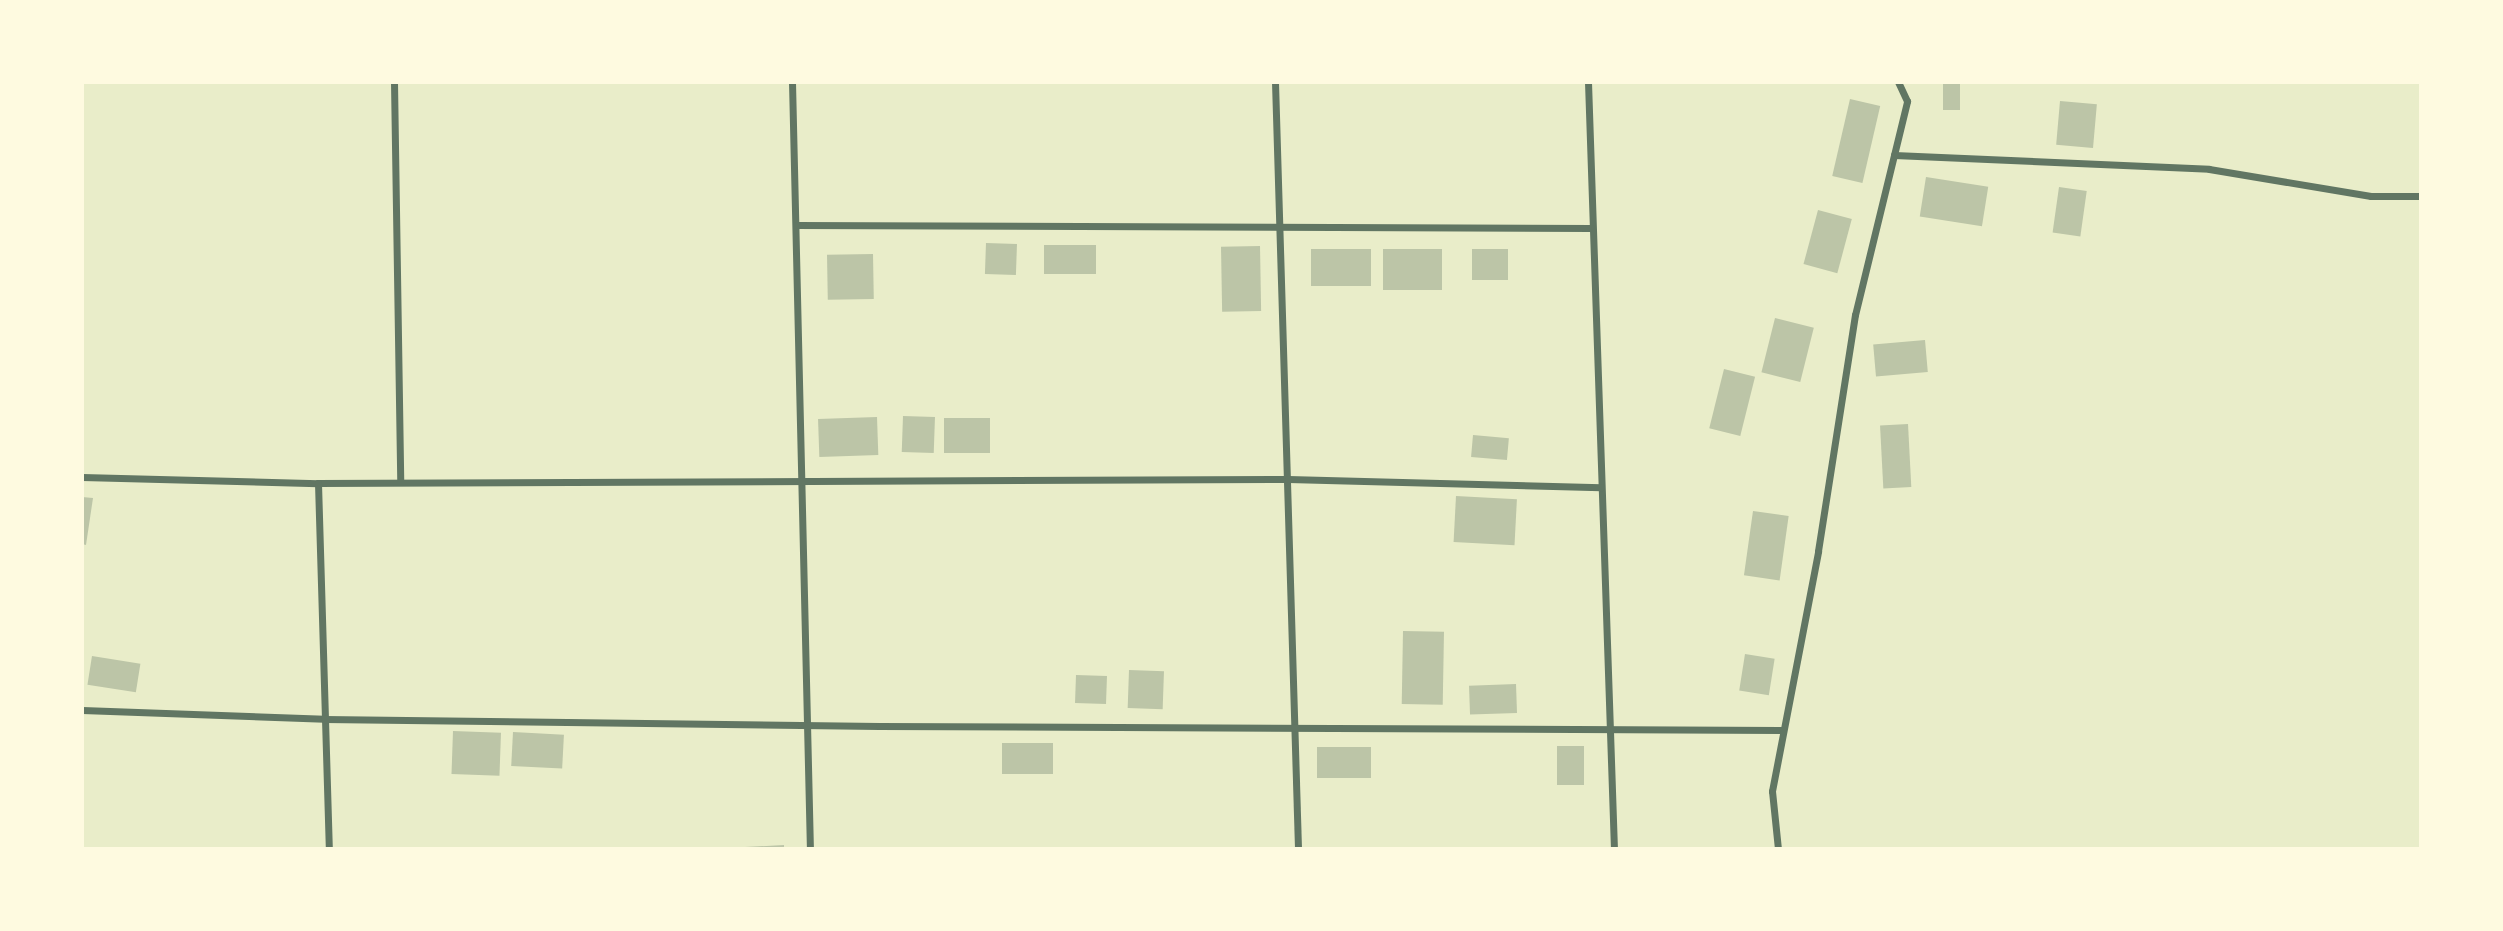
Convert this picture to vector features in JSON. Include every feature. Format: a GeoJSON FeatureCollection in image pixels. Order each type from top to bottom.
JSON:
{"type":"FeatureCollection","features":[{"type":"Feature","properties":{"kind":"street"},"geometry":{"type":"LineString","coordinates":[[394,82],[400,482]]}},
{"type":"Feature","properties":{"kind":"street"},"geometry":{"type":"LineString","coordinates":[[792,82],[810,849]]}},
{"type":"Feature","properties":{"kind":"street"},"geometry":{"type":"LineString","coordinates":[[1275,82],[1297,727],[1298,849]]}},
{"type":"Feature","properties":{"kind":"street"},"geometry":{"type":"LineString","coordinates":[[1588,82],[1614,849]]}},
{"type":"Feature","properties":{"kind":"street"},"geometry":{"type":"LineString","coordinates":[[1777,849],[1772,791],[1818,551],[1854,315],[1907,101],[1898,82]]}},
{"type":"Feature","properties":{"kind":"street"},"geometry":{"type":"LineString","coordinates":[[1894,156],[2209,169],[2371,196],[2421,196]]}},
{"type":"Feature","properties":{"kind":"street"},"geometry":{"type":"LineString","coordinates":[[796,225],[1280,229],[1591,228]]}},
{"type":"Feature","properties":{"kind":"street"},"geometry":{"type":"LineString","coordinates":[[82,477],[318,483],[802,477],[1288,479],[1601,487]]}},
{"type":"Feature","properties":{"kind":"street"},"geometry":{"type":"LineString","coordinates":[[318,483],[329,849]]}},
{"type":"Feature","properties":{"kind":"street"},"geometry":{"type":"LineString","coordinates":[[82,710],[324,719],[1783,730]]}},
{"type":"Feature","properties":{"kind":"building"},"geometry":{"type":"Polygon","coordinates":[[[1943,82],[1960,82],[1960,110],[1943,110],[1943,82]]]}},
{"type":"Feature","properties":{"kind":"building"},"geometry":{"type":"Polygon","coordinates":[[[1850,99],[1880,106],[1862,183],[1832,176],[1850,99]]]}},
{"type":"Feature","properties":{"kind":"building"},"geometry":{"type":"Polygon","coordinates":[[[2060,101],[2097,104],[2093,148],[2056,145],[2060,101]]]}},
{"type":"Feature","properties":{"kind":"building"},"geometry":{"type":"Polygon","coordinates":[[[1926,177],[1988,187],[1982,226],[1920,217],[1926,177]]]}},
{"type":"Feature","properties":{"kind":"building"},"geometry":{"type":"Polygon","coordinates":[[[2059,187],[2087,191],[2080,236],[2053,233],[2059,187]]]}},
{"type":"Feature","properties":{"kind":"building"},"geometry":{"type":"Polygon","coordinates":[[[1818,210],[1852,219],[1837,273],[1804,264],[1818,210]]]}},
{"type":"Feature","properties":{"kind":"building"},"geometry":{"type":"Polygon","coordinates":[[[986,243],[1017,244],[1016,275],[985,274],[986,243]]]}},
{"type":"Feature","properties":{"kind":"building"},"geometry":{"type":"Polygon","coordinates":[[[1044,245],[1096,245],[1096,274],[1044,274],[1044,245]]]}},
{"type":"Feature","properties":{"kind":"building"},"geometry":{"type":"Polygon","coordinates":[[[1260,246],[1261,311],[1222,312],[1221,247],[1260,246]]]}},
{"type":"Feature","properties":{"kind":"building"},"geometry":{"type":"Polygon","coordinates":[[[1311,249],[1371,249],[1371,286],[1311,286],[1311,249]]]}},
{"type":"Feature","properties":{"kind":"building"},"geometry":{"type":"Polygon","coordinates":[[[1383,249],[1442,249],[1442,290],[1383,290],[1383,249]]]}},
{"type":"Feature","properties":{"kind":"building"},"geometry":{"type":"Polygon","coordinates":[[[1472,249],[1508,249],[1508,280],[1472,280],[1472,249]]]}},
{"type":"Feature","properties":{"kind":"building"},"geometry":{"type":"Polygon","coordinates":[[[873,254],[874,299],[828,300],[827,255],[873,254]]]}},
{"type":"Feature","properties":{"kind":"building"},"geometry":{"type":"Polygon","coordinates":[[[1775,318],[1814,328],[1800,382],[1761,372],[1775,318]]]}},
{"type":"Feature","properties":{"kind":"building"},"geometry":{"type":"Polygon","coordinates":[[[1925,340],[1928,372],[1876,376],[1873,345],[1925,340]]]}},
{"type":"Feature","properties":{"kind":"building"},"geometry":{"type":"Polygon","coordinates":[[[1724,369],[1755,377],[1740,436],[1709,428],[1724,369]]]}},
{"type":"Feature","properties":{"kind":"building"},"geometry":{"type":"Polygon","coordinates":[[[903,416],[935,417],[934,453],[902,452],[903,416]]]}},
{"type":"Feature","properties":{"kind":"building"},"geometry":{"type":"Polygon","coordinates":[[[877,417],[878,455],[819,457],[818,419],[877,417]]]}},
{"type":"Feature","properties":{"kind":"building"},"geometry":{"type":"Polygon","coordinates":[[[944,418],[990,418],[990,453],[944,453],[944,418]]]}},
{"type":"Feature","properties":{"kind":"building"},"geometry":{"type":"Polygon","coordinates":[[[1908,424],[1911,487],[1883,488],[1880,425],[1908,424]]]}},
{"type":"Feature","properties":{"kind":"building"},"geometry":{"type":"Polygon","coordinates":[[[1473,435],[1509,438],[1507,460],[1471,457],[1473,435]]]}},
{"type":"Feature","properties":{"kind":"building"},"geometry":{"type":"Polygon","coordinates":[[[1456,496],[1517,499],[1515,545],[1454,542],[1456,496]]]}},
{"type":"Feature","properties":{"kind":"building"},"geometry":{"type":"Polygon","coordinates":[[[82,497],[93,498],[86,545],[82,544],[82,497]]]}},
{"type":"Feature","properties":{"kind":"building"},"geometry":{"type":"Polygon","coordinates":[[[1753,511],[1789,516],[1780,580],[1744,575],[1753,511]]]}},
{"type":"Feature","properties":{"kind":"building"},"geometry":{"type":"Polygon","coordinates":[[[1403,631],[1444,632],[1443,705],[1402,704],[1403,631]]]}},
{"type":"Feature","properties":{"kind":"building"},"geometry":{"type":"Polygon","coordinates":[[[1745,654],[1775,659],[1769,695],[1739,691],[1745,654]]]}},
{"type":"Feature","properties":{"kind":"building"},"geometry":{"type":"Polygon","coordinates":[[[92,656],[140,664],[136,692],[87,685],[92,656]]]}},
{"type":"Feature","properties":{"kind":"building"},"geometry":{"type":"Polygon","coordinates":[[[1129,670],[1164,671],[1163,709],[1128,708],[1129,670]]]}},
{"type":"Feature","properties":{"kind":"building"},"geometry":{"type":"Polygon","coordinates":[[[1076,675],[1107,676],[1106,704],[1075,703],[1076,675]]]}},
{"type":"Feature","properties":{"kind":"building"},"geometry":{"type":"Polygon","coordinates":[[[1516,684],[1517,713],[1470,715],[1469,686],[1516,684]]]}},
{"type":"Feature","properties":{"kind":"building"},"geometry":{"type":"Polygon","coordinates":[[[453,731],[501,733],[499,776],[451,774],[453,731]]]}},
{"type":"Feature","properties":{"kind":"building"},"geometry":{"type":"Polygon","coordinates":[[[513,732],[564,735],[562,769],[511,766],[513,732]]]}},
{"type":"Feature","properties":{"kind":"building"},"geometry":{"type":"Polygon","coordinates":[[[1002,743],[1053,743],[1053,774],[1002,774],[1002,743]]]}},
{"type":"Feature","properties":{"kind":"building"},"geometry":{"type":"Polygon","coordinates":[[[1557,746],[1584,746],[1584,785],[1557,785],[1557,746]]]}},
{"type":"Feature","properties":{"kind":"building"},"geometry":{"type":"Polygon","coordinates":[[[1317,747],[1371,747],[1371,778],[1317,778],[1317,747]]]}},
{"type":"Feature","properties":{"kind":"building"},"geometry":{"type":"Polygon","coordinates":[[[784,845],[784,849],[745,849],[745,847],[784,845]]]}}]}
